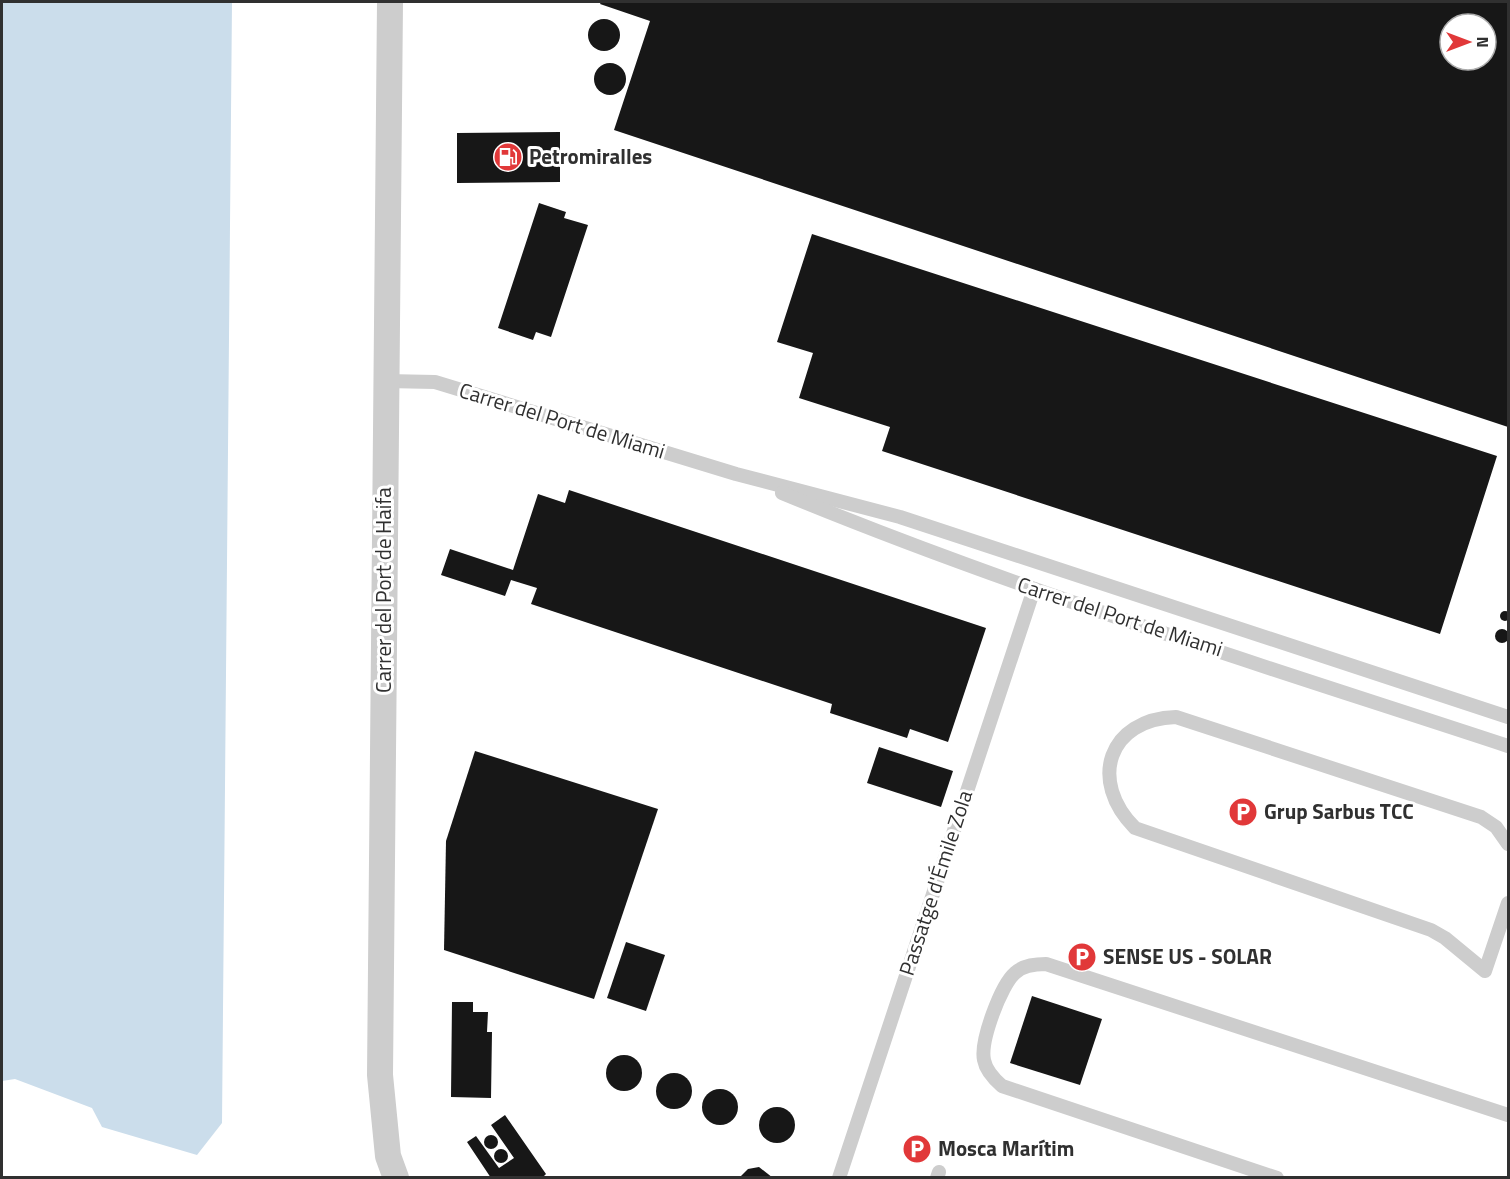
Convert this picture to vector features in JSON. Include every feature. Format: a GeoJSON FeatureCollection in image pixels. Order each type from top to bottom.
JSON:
{"type":"FeatureCollection","features":[{"type":"Feature","properties":{"kind":"street","name":"Carrer del Port de Haifa"},"geometry":{"type":"LineString","coordinates":[[390,2],[381,1075],[387,1147],[396,1178]]}},
{"type":"Feature","properties":{"kind":"lane","name":"Carrer del Port de Miami"},"geometry":{"type":"LineString","coordinates":[[386,381],[435,382],[736,474],[900,517],[1509,717]]}},
{"type":"Feature","properties":{"kind":"lane","name":"Carrer del Port de Miami"},"geometry":{"type":"LineString","coordinates":[[736,474],[896,540],[1034,589],[1509,746]]}},
{"type":"Feature","properties":{"kind":"lane","name":"Passatge d'Émile Zola"},"geometry":{"type":"LineString","coordinates":[[838,1178],[1034,589]]}},
{"type":"Feature","properties":{"kind":"lane"},"geometry":{"type":"LineString","coordinates":[[1509,844],[1496,827],[1480,817],[1176,717],[1157,717],[1140,724],[1125,736],[1114,752],[1109,772],[1111,794],[1120,813],[1135,828],[1431,930],[1445,938],[1485,971],[1509,903]]}},
{"type":"Feature","properties":{"kind":"lane"},"geometry":{"type":"LineString","coordinates":[[1277,1178],[1002,1086],[991,1076],[987,1068],[984,1060],[984,1044],[1005,984],[1016,971],[1030,964],[1046,963],[1509,1115]]}},
{"type":"Feature","properties":{"kind":"water"},"geometry":{"type":"Polygon","coordinates":[[[2,2],[232,2],[222,1123],[197,1155],[102,1127],[92,1108],[15,1079],[2,1081],[2,2]]]}},
{"type":"Feature","properties":{"kind":"building"},"geometry":{"type":"Polygon","coordinates":[[[601,2],[1508,2],[1508,427],[614,130],[650,21],[600,4],[601,2]]]}},
{"type":"Feature","properties":{"kind":"building"},"geometry":{"type":"Polygon","coordinates":[[[604,19],[615,24],[620,35],[615,46],[604,51],[593,46],[588,35],[593,24],[604,19]]]}},
{"type":"Feature","properties":{"kind":"building"},"geometry":{"type":"Polygon","coordinates":[[[610,63],[621,68],[626,79],[621,90],[610,95],[599,90],[594,79],[599,68],[610,63]]]}},
{"type":"Feature","properties":{"kind":"building","name":"Petromiralles"},"geometry":{"type":"Polygon","coordinates":[[[560,132],[560,182],[457,183],[457,133],[560,132]]]}},
{"type":"Feature","properties":{"kind":"building"},"geometry":{"type":"Polygon","coordinates":[[[539,203],[566,212],[564,218],[588,225],[551,337],[536,332],[533,340],[498,328],[539,203]]]}},
{"type":"Feature","properties":{"kind":"building"},"geometry":{"type":"Polygon","coordinates":[[[812,234],[1497,456],[1440,634],[882,451],[890,427],[799,398],[813,353],[777,342],[812,234]]]}},
{"type":"Feature","properties":{"kind":"building"},"geometry":{"type":"Polygon","coordinates":[[[569,490],[986,628],[948,742],[910,729],[907,738],[830,713],[832,704],[531,604],[537,588],[511,580],[505,596],[441,575],[450,549],[513,570],[538,494],[565,503],[569,490]]]}},
{"type":"Feature","properties":{"kind":"building"},"geometry":{"type":"Polygon","coordinates":[[[1505,611],[1510,616],[1505,621],[1500,616],[1505,611]]]}},
{"type":"Feature","properties":{"kind":"building"},"geometry":{"type":"Polygon","coordinates":[[[1499,629],[1505,629],[1509,636],[1505,643],[1499,643],[1495,639],[1495,633],[1499,629]]]}},
{"type":"Feature","properties":{"kind":"building"},"geometry":{"type":"Polygon","coordinates":[[[879,747],[953,771],[941,807],[867,783],[879,747]]]}},
{"type":"Feature","properties":{"kind":"building"},"geometry":{"type":"Polygon","coordinates":[[[475,751],[658,809],[594,999],[444,950],[446,841],[475,751]]]}},
{"type":"Feature","properties":{"kind":"building"},"geometry":{"type":"Polygon","coordinates":[[[626,942],[665,955],[646,1011],[607,998],[626,942]]]}},
{"type":"Feature","properties":{"kind":"building"},"geometry":{"type":"Polygon","coordinates":[[[1032,996],[1102,1019],[1080,1085],[1010,1063],[1032,996]]]}},
{"type":"Feature","properties":{"kind":"building"},"geometry":{"type":"Polygon","coordinates":[[[452,1002],[473,1002],[473,1012],[488,1012],[487,1032],[492,1032],[491,1098],[451,1097],[452,1002]]]}},
{"type":"Feature","properties":{"kind":"building"},"geometry":{"type":"Polygon","coordinates":[[[624,1055],[637,1060],[642,1073],[637,1086],[624,1091],[611,1086],[606,1073],[611,1060],[624,1055]]]}},
{"type":"Feature","properties":{"kind":"building"},"geometry":{"type":"Polygon","coordinates":[[[674,1073],[687,1078],[692,1091],[687,1104],[674,1109],[661,1104],[656,1091],[661,1078],[674,1073]]]}},
{"type":"Feature","properties":{"kind":"building"},"geometry":{"type":"Polygon","coordinates":[[[720,1089],[733,1094],[738,1107],[733,1120],[720,1125],[707,1120],[702,1107],[707,1094],[720,1089]]]}},
{"type":"Feature","properties":{"kind":"building"},"geometry":{"type":"Polygon","coordinates":[[[777,1107],[790,1112],[795,1125],[790,1138],[777,1143],[764,1138],[759,1125],[764,1112],[777,1107]]]}},
{"type":"Feature","properties":{"kind":"building"},"geometry":{"type":"Polygon","coordinates":[[[505,1115],[546,1174],[542,1178],[491,1178],[467,1142],[476,1136],[499,1168],[514,1158],[491,1125],[505,1115]]]}},
{"type":"Feature","properties":{"kind":"building"},"geometry":{"type":"Polygon","coordinates":[[[488,1135],[494,1135],[498,1142],[494,1149],[488,1149],[484,1145],[484,1139],[488,1135]]]}},
{"type":"Feature","properties":{"kind":"building"},"geometry":{"type":"Polygon","coordinates":[[[498,1149],[504,1149],[508,1156],[504,1163],[498,1163],[494,1159],[494,1153],[498,1149]]]}},
{"type":"Feature","properties":{"kind":"building"},"geometry":{"type":"Polygon","coordinates":[[[759,1167],[773,1178],[739,1178],[748,1169],[759,1167]]]}},
{"type":"Feature","properties":{"kind":"place","name":"Petromiralles"},"geometry":{"type":"Point","coordinates":[508,157]}},
{"type":"Feature","properties":{"kind":"place","name":"Grup Sarbus TCC"},"geometry":{"type":"Point","coordinates":[1243,812]}},
{"type":"Feature","properties":{"kind":"place","name":"SENSE US - SOLAR"},"geometry":{"type":"Point","coordinates":[1082,957]}},
{"type":"Feature","properties":{"kind":"place","name":"Mosca Marítim"},"geometry":{"type":"Point","coordinates":[917,1149]}}]}
